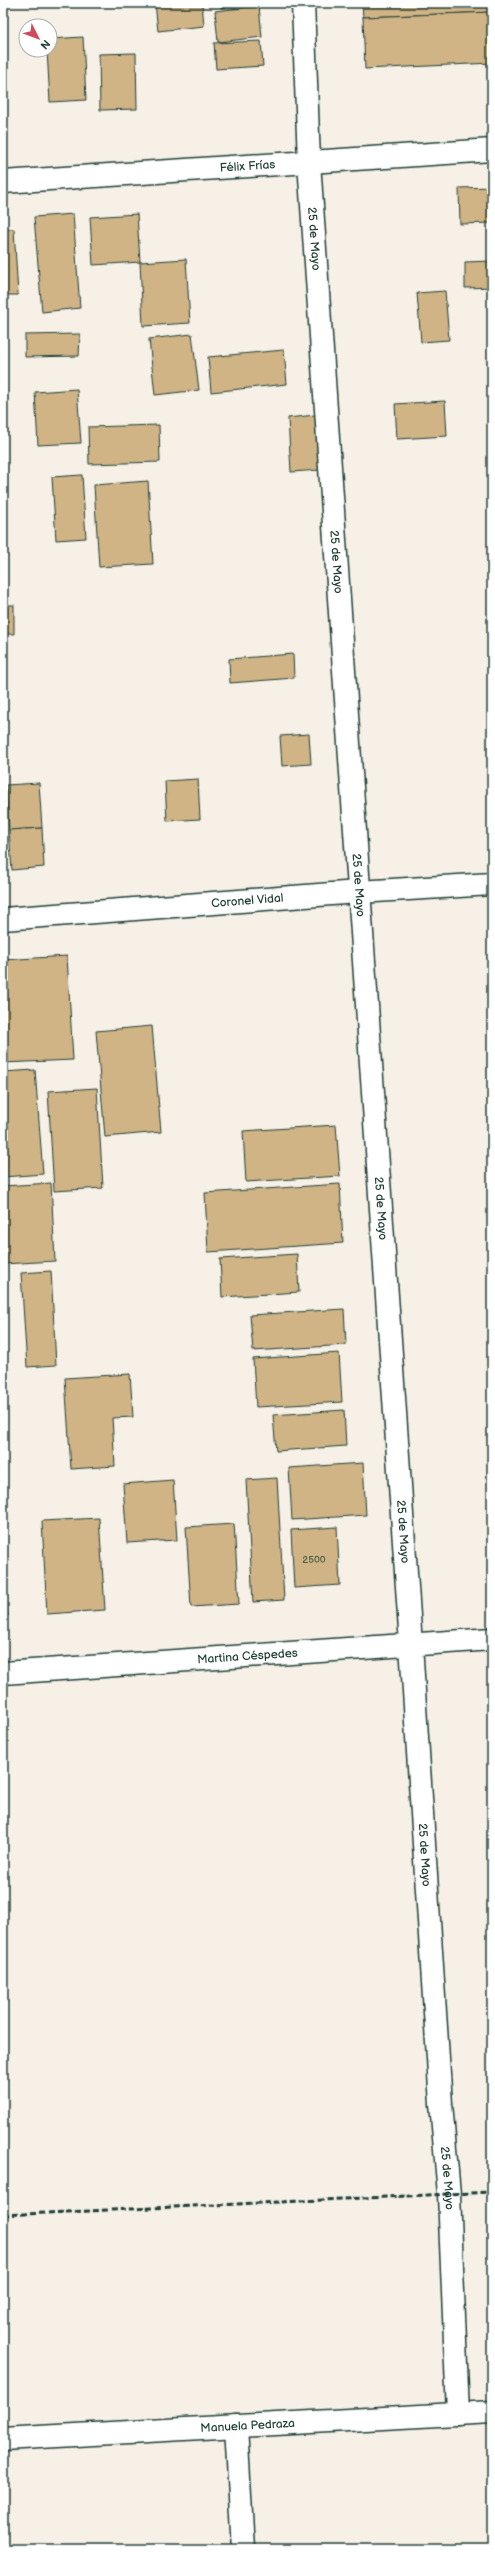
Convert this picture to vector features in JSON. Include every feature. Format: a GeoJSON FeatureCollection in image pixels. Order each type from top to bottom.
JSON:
{"type":"FeatureCollection","features":[{"type":"Feature","properties":{"kind":"street","name":"25 de Mayo"},"geometry":{"type":"LineString","coordinates":[[303,3],[308,162],[411,1645],[441,2104],[449,2194],[458,2414]]}},
{"type":"Feature","properties":{"kind":"street","name":"Félix Frías"},"geometry":{"type":"LineString","coordinates":[[3,182],[492,150]]}},
{"type":"Feature","properties":{"kind":"street","name":"Coronel Vidal"},"geometry":{"type":"LineString","coordinates":[[3,919],[358,892],[492,884]]}},
{"type":"Feature","properties":{"kind":"street","name":"Martina Céspedes"},"geometry":{"type":"LineString","coordinates":[[3,1673],[492,1639]]}},
{"type":"Feature","properties":{"kind":"street","name":"Manuela Pedraza"},"geometry":{"type":"LineString","coordinates":[[3,2439],[492,2412]]}},
{"type":"Feature","properties":{"kind":"street"},"geometry":{"type":"LineString","coordinates":[[236,2426],[243,2549]]}},
{"type":"Feature","properties":{"kind":"building"},"geometry":{"type":"Polygon","coordinates":[[[155,3],[202,3],[204,26],[158,31],[155,3]]]}},
{"type":"Feature","properties":{"kind":"building"},"geometry":{"type":"Polygon","coordinates":[[[221,3],[259,3],[221,8],[221,3]]]}},
{"type":"Feature","properties":{"kind":"building"},"geometry":{"type":"Polygon","coordinates":[[[362,3],[492,3],[492,12],[363,17],[362,3]]]}},
{"type":"Feature","properties":{"kind":"building"},"geometry":{"type":"Polygon","coordinates":[[[259,6],[262,37],[218,42],[215,11],[259,6]]]}},
{"type":"Feature","properties":{"kind":"building"},"geometry":{"type":"Polygon","coordinates":[[[492,12],[492,63],[365,69],[363,17],[492,12]]]}},
{"type":"Feature","properties":{"kind":"building"},"geometry":{"type":"Polygon","coordinates":[[[83,37],[86,100],[50,102],[47,58],[58,58],[58,39],[83,37]]]}},
{"type":"Feature","properties":{"kind":"building"},"geometry":{"type":"Polygon","coordinates":[[[261,41],[263,66],[216,69],[214,43],[261,41]]]}},
{"type":"Feature","properties":{"kind":"building"},"geometry":{"type":"Polygon","coordinates":[[[136,53],[137,109],[100,110],[99,54],[136,53]]]}},
{"type":"Feature","properties":{"kind":"building"},"geometry":{"type":"Polygon","coordinates":[[[492,187],[492,223],[460,224],[459,188],[492,187]]]}},
{"type":"Feature","properties":{"kind":"building"},"geometry":{"type":"Polygon","coordinates":[[[73,214],[80,308],[42,312],[34,217],[73,214]]]}},
{"type":"Feature","properties":{"kind":"building"},"geometry":{"type":"Polygon","coordinates":[[[137,214],[140,262],[93,265],[90,217],[137,214]]]}},
{"type":"Feature","properties":{"kind":"building"},"geometry":{"type":"Polygon","coordinates":[[[3,229],[14,229],[18,295],[3,295],[3,229]]]}},
{"type":"Feature","properties":{"kind":"building"},"geometry":{"type":"Polygon","coordinates":[[[186,259],[190,323],[143,326],[140,262],[186,259]]]}},
{"type":"Feature","properties":{"kind":"building"},"geometry":{"type":"Polygon","coordinates":[[[492,261],[492,287],[465,288],[465,262],[492,261]]]}},
{"type":"Feature","properties":{"kind":"building"},"geometry":{"type":"Polygon","coordinates":[[[445,291],[449,340],[421,342],[417,293],[445,291]]]}},
{"type":"Feature","properties":{"kind":"building"},"geometry":{"type":"Polygon","coordinates":[[[80,334],[79,356],[25,357],[25,335],[80,334]]]}},
{"type":"Feature","properties":{"kind":"building"},"geometry":{"type":"Polygon","coordinates":[[[192,334],[199,390],[155,395],[149,339],[192,334]]]}},
{"type":"Feature","properties":{"kind":"building"},"geometry":{"type":"Polygon","coordinates":[[[284,350],[287,384],[211,392],[208,357],[284,350]]]}},
{"type":"Feature","properties":{"kind":"building"},"geometry":{"type":"Polygon","coordinates":[[[77,389],[81,443],[38,445],[35,392],[77,389]]]}},
{"type":"Feature","properties":{"kind":"building"},"geometry":{"type":"Polygon","coordinates":[[[445,401],[447,436],[397,439],[395,404],[445,401]]]}},
{"type":"Feature","properties":{"kind":"building"},"geometry":{"type":"Polygon","coordinates":[[[315,415],[320,470],[291,472],[288,418],[315,415]]]}},
{"type":"Feature","properties":{"kind":"building"},"geometry":{"type":"Polygon","coordinates":[[[159,425],[160,462],[89,464],[88,427],[159,425]]]}},
{"type":"Feature","properties":{"kind":"building"},"geometry":{"type":"Polygon","coordinates":[[[82,475],[86,538],[56,540],[52,477],[82,475]]]}},
{"type":"Feature","properties":{"kind":"building"},"geometry":{"type":"Polygon","coordinates":[[[148,481],[153,564],[99,567],[94,485],[148,481]]]}},
{"type":"Feature","properties":{"kind":"building"},"geometry":{"type":"Polygon","coordinates":[[[3,605],[14,605],[14,634],[3,634],[3,605]]]}},
{"type":"Feature","properties":{"kind":"building"},"geometry":{"type":"Polygon","coordinates":[[[293,654],[294,678],[230,683],[229,659],[293,654]]]}},
{"type":"Feature","properties":{"kind":"building"},"geometry":{"type":"Polygon","coordinates":[[[309,734],[311,764],[282,766],[280,736],[309,734]]]}},
{"type":"Feature","properties":{"kind":"building"},"geometry":{"type":"Polygon","coordinates":[[[198,779],[200,819],[167,821],[165,781],[198,779]]]}},
{"type":"Feature","properties":{"kind":"building"},"geometry":{"type":"Polygon","coordinates":[[[39,783],[42,828],[9,830],[6,785],[39,783]]]}},
{"type":"Feature","properties":{"kind":"building"},"geometry":{"type":"Polygon","coordinates":[[[42,828],[44,867],[12,870],[9,830],[42,828]]]}},
{"type":"Feature","properties":{"kind":"building"},"geometry":{"type":"Polygon","coordinates":[[[67,956],[73,1060],[3,1063],[3,960],[67,956]]]}},
{"type":"Feature","properties":{"kind":"building"},"geometry":{"type":"Polygon","coordinates":[[[152,1026],[161,1132],[105,1137],[96,1031],[152,1026]]]}},
{"type":"Feature","properties":{"kind":"building"},"geometry":{"type":"Polygon","coordinates":[[[35,1070],[43,1174],[3,1177],[3,1072],[35,1070]]]}},
{"type":"Feature","properties":{"kind":"building"},"geometry":{"type":"Polygon","coordinates":[[[97,1088],[103,1188],[54,1191],[48,1091],[97,1088]]]}},
{"type":"Feature","properties":{"kind":"building"},"geometry":{"type":"Polygon","coordinates":[[[336,1125],[340,1176],[246,1182],[243,1131],[336,1125]]]}},
{"type":"Feature","properties":{"kind":"building"},"geometry":{"type":"Polygon","coordinates":[[[51,1183],[55,1261],[3,1264],[3,1186],[51,1183]]]}},
{"type":"Feature","properties":{"kind":"building"},"geometry":{"type":"Polygon","coordinates":[[[340,1184],[343,1243],[208,1252],[205,1193],[340,1184]]]}},
{"type":"Feature","properties":{"kind":"building"},"geometry":{"type":"Polygon","coordinates":[[[297,1254],[299,1292],[222,1297],[220,1259],[297,1254]]]}},
{"type":"Feature","properties":{"kind":"building"},"geometry":{"type":"Polygon","coordinates":[[[51,1271],[56,1365],[27,1367],[21,1273],[51,1271]]]}},
{"type":"Feature","properties":{"kind":"building"},"geometry":{"type":"Polygon","coordinates":[[[344,1309],[346,1345],[253,1351],[250,1315],[344,1309]]]}},
{"type":"Feature","properties":{"kind":"building"},"geometry":{"type":"Polygon","coordinates":[[[339,1353],[342,1402],[256,1407],[253,1359],[339,1353]]]}},
{"type":"Feature","properties":{"kind":"building"},"geometry":{"type":"Polygon","coordinates":[[[130,1374],[133,1417],[112,1418],[115,1466],[71,1469],[65,1378],[130,1374]]]}},
{"type":"Feature","properties":{"kind":"building"},"geometry":{"type":"Polygon","coordinates":[[[344,1410],[346,1446],[276,1451],[273,1415],[344,1410]]]}},
{"type":"Feature","properties":{"kind":"building"},"geometry":{"type":"Polygon","coordinates":[[[363,1463],[366,1515],[292,1520],[289,1468],[363,1463]]]}},
{"type":"Feature","properties":{"kind":"building"},"geometry":{"type":"Polygon","coordinates":[[[277,1478],[284,1600],[253,1602],[246,1480],[277,1478]]]}},
{"type":"Feature","properties":{"kind":"building"},"geometry":{"type":"Polygon","coordinates":[[[173,1480],[177,1540],[127,1543],[123,1484],[173,1480]]]}},
{"type":"Feature","properties":{"kind":"building"},"geometry":{"type":"Polygon","coordinates":[[[99,1518],[105,1610],[47,1614],[42,1521],[99,1518]]]}},
{"type":"Feature","properties":{"kind":"building"},"geometry":{"type":"Polygon","coordinates":[[[234,1524],[239,1604],[191,1607],[186,1527],[234,1524]]]}},
{"type":"Feature","properties":{"kind":"building"},"geometry":{"type":"Polygon","coordinates":[[[337,1527],[340,1585],[294,1588],[291,1530],[337,1527]]]}},
{"type":"Feature","properties":{"kind":"building"},"geometry":{"type":"Polygon","coordinates":[[[3,1534],[8,1616],[3,1616],[3,1534]]]}},
{"type":"Feature","properties":{"kind":"railway"},"geometry":{"type":"LineString","coordinates":[[3,2215],[492,2192]]}}]}
